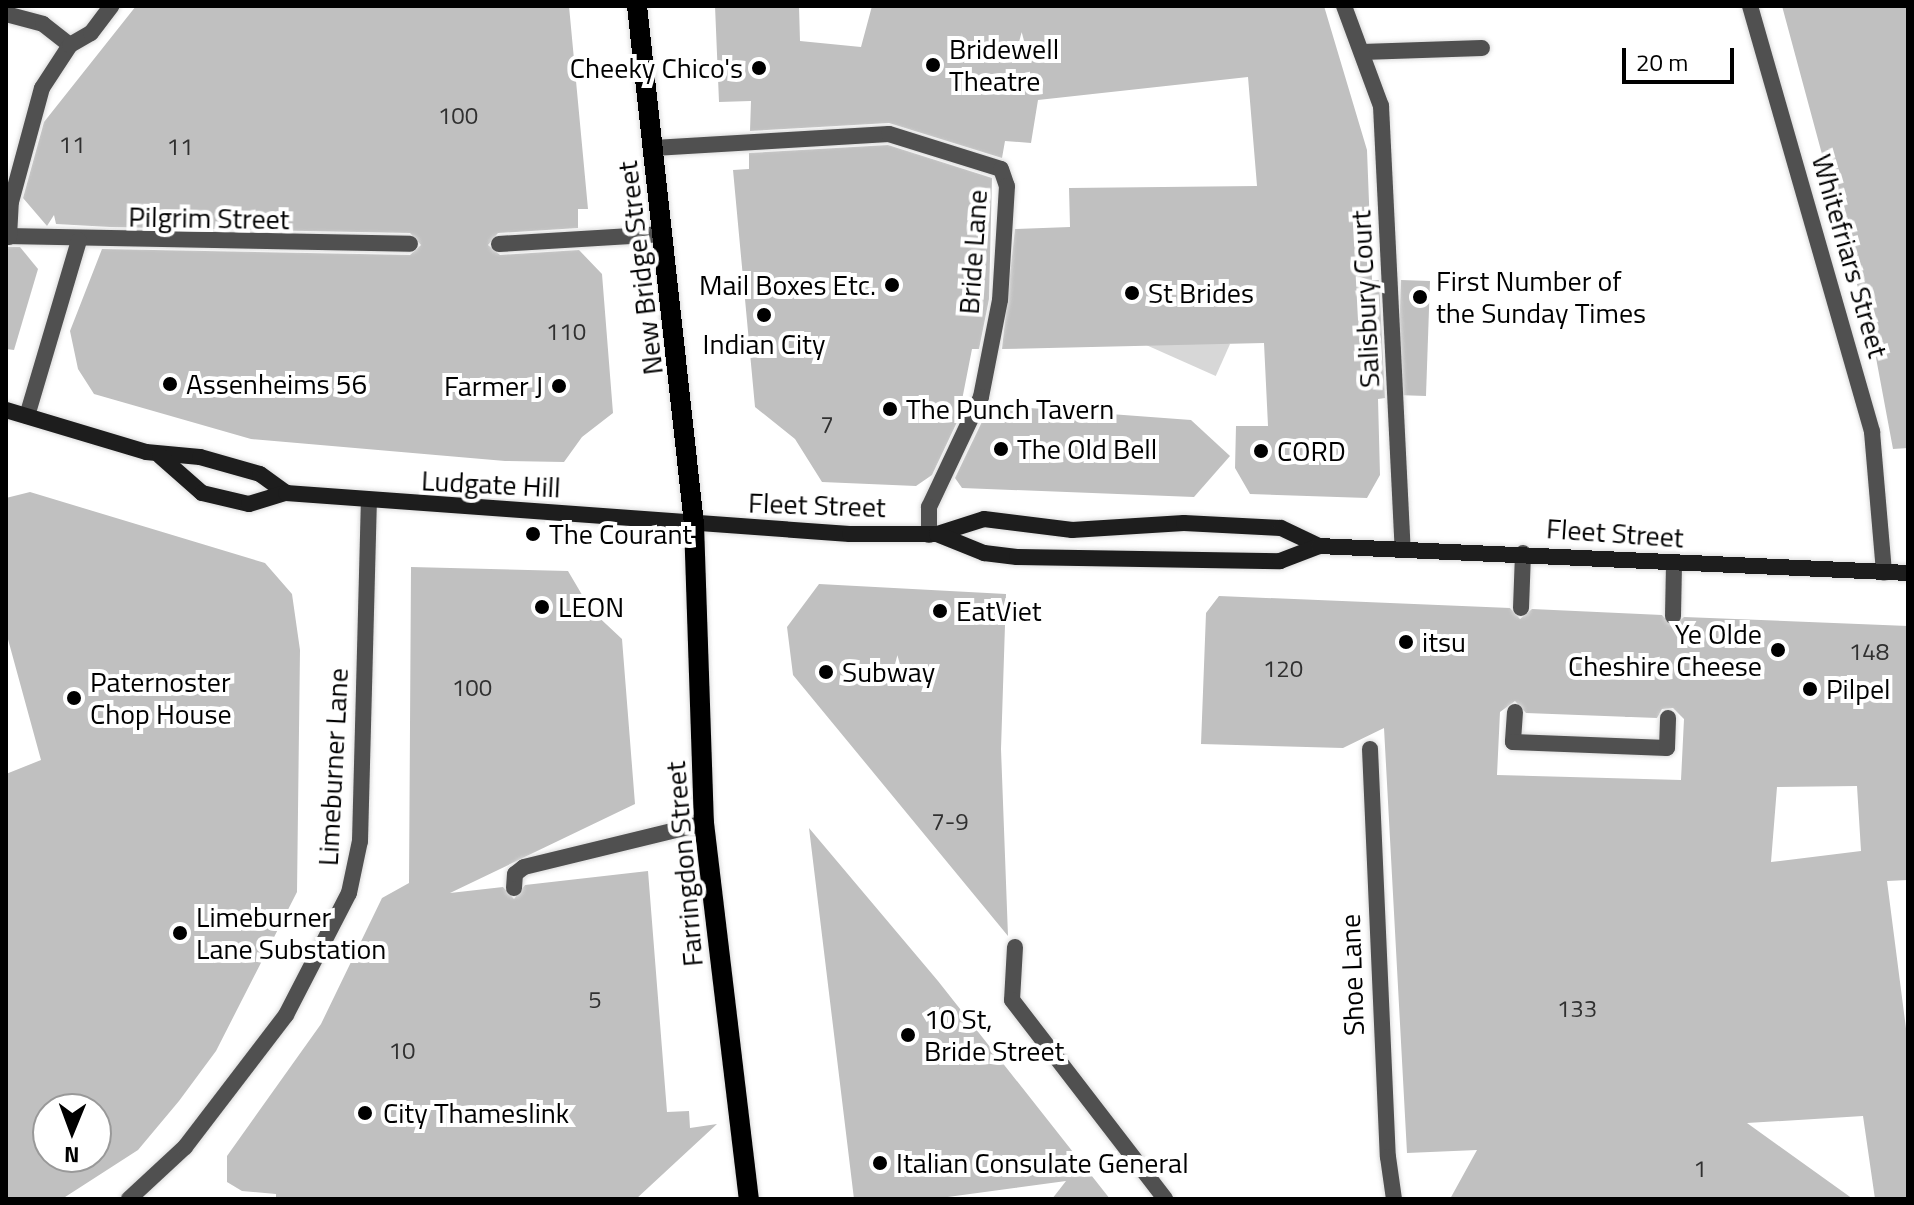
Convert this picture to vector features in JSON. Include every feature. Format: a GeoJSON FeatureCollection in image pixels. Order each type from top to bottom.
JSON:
{"type":"FeatureCollection","features":[{"type":"Feature","properties":{"kind":"main road","name":"New Bridge Street"},"geometry":{"type":"LineString","coordinates":[[637,6],[694,524]]}},
{"type":"Feature","properties":{"kind":"main road","name":"Farringdon Street"},"geometry":{"type":"LineString","coordinates":[[694,524],[704,823],[749,1199]]}},
{"type":"Feature","properties":{"kind":"street"},"geometry":{"type":"LineString","coordinates":[[8,236],[11,202],[42,88],[70,45],[91,33],[111,6]]}},
{"type":"Feature","properties":{"kind":"street","name":"Salisbury Court"},"geometry":{"type":"LineString","coordinates":[[1344,6],[1381,106],[1387,165],[1403,548]]}},
{"type":"Feature","properties":{"kind":"street","name":"Whitefriars Street"},"geometry":{"type":"LineString","coordinates":[[1750,6],[1872,432],[1884,572]]}},
{"type":"Feature","properties":{"kind":"street"},"geometry":{"type":"LineString","coordinates":[[6,14],[43,24],[70,45]]}},
{"type":"Feature","properties":{"kind":"street"},"geometry":{"type":"LineString","coordinates":[[1362,52],[1482,48]]}},
{"type":"Feature","properties":{"kind":"street","name":"Bride Lane"},"geometry":{"type":"LineString","coordinates":[[654,148],[889,134],[1001,169],[1007,186],[1000,300],[981,397],[929,507],[933,534]]}},
{"type":"Feature","properties":{"kind":"street"},"geometry":{"type":"LineString","coordinates":[[499,244],[664,234]]}},
{"type":"Feature","properties":{"kind":"street","name":"Pilgrim Street"},"geometry":{"type":"LineString","coordinates":[[8,236],[79,241],[276,245],[410,244]]}},
{"type":"Feature","properties":{"kind":"street"},"geometry":{"type":"LineString","coordinates":[[27,416],[79,241]]}},
{"type":"Feature","properties":{"kind":"street","name":"Ludgate Hill"},"geometry":{"type":"LineString","coordinates":[[6,410],[160,456],[230,465],[260,474],[286,493]]}},
{"type":"Feature","properties":{"kind":"street","name":"Ludgate Hill"},"geometry":{"type":"LineString","coordinates":[[160,456],[202,493],[249,504],[286,493],[369,504],[694,524]]}},
{"type":"Feature","properties":{"kind":"street","name":"Limeburner Lane"},"geometry":{"type":"LineString","coordinates":[[129,1199],[185,1147],[286,1015],[349,893],[360,841],[369,504]]}},
{"type":"Feature","properties":{"kind":"street","name":"Fleet Street"},"geometry":{"type":"LineString","coordinates":[[933,534],[984,519],[1072,530],[1184,523],[1281,528],[1319,546]]}},
{"type":"Feature","properties":{"kind":"street","name":"Fleet Street"},"geometry":{"type":"LineString","coordinates":[[694,524],[933,534],[984,553],[1017,557],[1280,561],[1319,546],[1908,573]]}},
{"type":"Feature","properties":{"kind":"street"},"geometry":{"type":"LineString","coordinates":[[1521,608],[1523,553]]}},
{"type":"Feature","properties":{"kind":"street"},"geometry":{"type":"LineString","coordinates":[[1673,616],[1674,563]]}},
{"type":"Feature","properties":{"kind":"street"},"geometry":{"type":"LineString","coordinates":[[1515,712],[1513,742],[1667,748],[1668,718]]}},
{"type":"Feature","properties":{"kind":"street","name":"Shoe Lane"},"geometry":{"type":"LineString","coordinates":[[1370,749],[1388,1157],[1394,1199]]}},
{"type":"Feature","properties":{"kind":"street"},"geometry":{"type":"LineString","coordinates":[[514,888],[515,874],[524,867],[704,823]]}},
{"type":"Feature","properties":{"kind":"street"},"geometry":{"type":"LineString","coordinates":[[1015,947],[1012,1000],[1165,1199]]}},
{"type":"Feature","properties":{"kind":"shaded area"},"geometry":{"type":"Polygon","coordinates":[[[1039,259],[1230,344],[1216,376],[1025,291],[1039,259]]]}},
{"type":"Feature","properties":{"kind":"building"},"geometry":{"type":"Polygon","coordinates":[[[136,6],[569,6],[588,209],[578,209],[578,228],[498,233],[488,245],[500,255],[579,250],[602,274],[613,413],[582,437],[564,462],[505,461],[251,439],[94,394],[78,369],[70,331],[102,249],[410,255],[421,245],[410,233],[110,227],[56,224],[54,215],[47,226],[23,198],[44,122],[136,6]]]}},
{"type":"Feature","properties":{"kind":"building"},"geometry":{"type":"Polygon","coordinates":[[[715,6],[799,6],[800,41],[861,47],[872,6],[1324,6],[1367,150],[1372,280],[1379,280],[1385,398],[1378,399],[1380,475],[1367,498],[1250,494],[1235,468],[1236,426],[1268,426],[1264,343],[1002,349],[1015,229],[1070,227],[1069,188],[1257,186],[1248,77],[1038,100],[1031,143],[1005,141],[1002,158],[889,123],[750,131],[751,101],[719,102],[715,6]]]}},
{"type":"Feature","properties":{"kind":"building"},"geometry":{"type":"Polygon","coordinates":[[[1782,6],[1908,6],[1908,448],[1893,449],[1874,347],[1782,6]]]}},
{"type":"Feature","properties":{"kind":"building"},"geometry":{"type":"Polygon","coordinates":[[[888,145],[992,178],[989,299],[979,349],[972,349],[962,400],[967,401],[932,475],[916,486],[822,482],[795,439],[755,407],[733,170],[749,169],[749,153],[888,145]]]}},
{"type":"Feature","properties":{"kind":"building"},"geometry":{"type":"Polygon","coordinates":[[[6,247],[20,247],[38,269],[14,350],[6,349],[6,247]]]}},
{"type":"Feature","properties":{"kind":"building"},"geometry":{"type":"Polygon","coordinates":[[[1401,280],[1430,281],[1426,396],[1397,395],[1401,280]]]}},
{"type":"Feature","properties":{"kind":"building"},"geometry":{"type":"Polygon","coordinates":[[[990,405],[1191,420],[1230,456],[1194,497],[962,488],[955,478],[990,405]]]}},
{"type":"Feature","properties":{"kind":"building"},"geometry":{"type":"Polygon","coordinates":[[[30,492],[265,563],[292,594],[300,650],[297,892],[216,1051],[138,1150],[112,1167],[112,1093],[32,1093],[32,1173],[102,1173],[62,1199],[6,1199],[6,774],[41,760],[6,632],[6,498],[30,492]]]}},
{"type":"Feature","properties":{"kind":"building"},"geometry":{"type":"Polygon","coordinates":[[[411,567],[568,571],[591,610],[622,639],[635,804],[450,893],[503,887],[514,899],[525,885],[648,871],[667,1112],[689,1111],[690,1128],[717,1124],[636,1199],[276,1199],[276,1194],[242,1191],[227,1182],[227,1156],[321,1024],[382,898],[409,883],[411,567]]]}},
{"type":"Feature","properties":{"kind":"building"},"geometry":{"type":"Polygon","coordinates":[[[819,584],[1006,594],[1001,749],[1008,936],[793,675],[787,627],[819,584]]]}},
{"type":"Feature","properties":{"kind":"building"},"geometry":{"type":"Polygon","coordinates":[[[1219,596],[1510,608],[1520,619],[1532,609],[1662,615],[1672,627],[1684,617],[1908,626],[1908,880],[1887,881],[1908,1044],[1908,1199],[1875,1199],[1863,1116],[1747,1123],[1853,1199],[1450,1199],[1477,1150],[1407,1153],[1384,728],[1343,748],[1201,744],[1206,613],[1219,596]],[[1515,701],[1500,712],[1497,775],[1681,780],[1684,719],[1673,708],[1662,709],[1657,718],[1526,713],[1515,701]],[[1857,786],[1777,787],[1771,862],[1861,851],[1857,786]]]}},
{"type":"Feature","properties":{"kind":"building","name":"10 St, Bride Street"},"geometry":{"type":"Polygon","coordinates":[[[809,828],[938,981],[1110,1199],[1052,1199],[1066,1181],[933,1199],[854,1199],[809,828]]]}},
{"type":"Feature","properties":{"kind":"place","name":"Bridewell Theatre"},"geometry":{"type":"Point","coordinates":[933,65]}},
{"type":"Feature","properties":{"kind":"place","name":"Cheeky Chico's"},"geometry":{"type":"Point","coordinates":[759,68]}},
{"type":"Feature","properties":{"kind":"place","name":"Mail Boxes Etc."},"geometry":{"type":"Point","coordinates":[892,285]}},
{"type":"Feature","properties":{"kind":"place","name":"St Brides"},"geometry":{"type":"Point","coordinates":[1132,293]}},
{"type":"Feature","properties":{"kind":"place","name":"First Number of the Sunday Times"},"geometry":{"type":"Point","coordinates":[1420,297]}},
{"type":"Feature","properties":{"kind":"place","name":"Indian City"},"geometry":{"type":"Point","coordinates":[764,315]}},
{"type":"Feature","properties":{"kind":"place","name":"Assenheims 56"},"geometry":{"type":"Point","coordinates":[170,384]}},
{"type":"Feature","properties":{"kind":"place","name":"Farmer J"},"geometry":{"type":"Point","coordinates":[559,386]}},
{"type":"Feature","properties":{"kind":"place","name":"The Punch Tavern"},"geometry":{"type":"Point","coordinates":[890,409]}},
{"type":"Feature","properties":{"kind":"place","name":"The Old Bell"},"geometry":{"type":"Point","coordinates":[1001,449]}},
{"type":"Feature","properties":{"kind":"place","name":"CORD"},"geometry":{"type":"Point","coordinates":[1261,451]}},
{"type":"Feature","properties":{"kind":"place","name":"The Courant"},"geometry":{"type":"Point","coordinates":[533,534]}},
{"type":"Feature","properties":{"kind":"place","name":"LEON"},"geometry":{"type":"Point","coordinates":[542,607]}},
{"type":"Feature","properties":{"kind":"place","name":"EatViet"},"geometry":{"type":"Point","coordinates":[940,611]}},
{"type":"Feature","properties":{"kind":"place","name":"itsu"},"geometry":{"type":"Point","coordinates":[1406,642]}},
{"type":"Feature","properties":{"kind":"place","name":"Ye Olde Cheshire Cheese"},"geometry":{"type":"Point","coordinates":[1778,650]}},
{"type":"Feature","properties":{"kind":"place","name":"Subway"},"geometry":{"type":"Point","coordinates":[826,672]}},
{"type":"Feature","properties":{"kind":"place","name":"Pilpel"},"geometry":{"type":"Point","coordinates":[1810,689]}},
{"type":"Feature","properties":{"kind":"place","name":"Paternoster Chop House"},"geometry":{"type":"Point","coordinates":[74,698]}},
{"type":"Feature","properties":{"kind":"place","name":"Limeburner Lane Substation"},"geometry":{"type":"Point","coordinates":[180,933]}},
{"type":"Feature","properties":{"kind":"place","name":"10 St, Bride Street"},"geometry":{"type":"Point","coordinates":[908,1035]}},
{"type":"Feature","properties":{"kind":"place","name":"City Thameslink"},"geometry":{"type":"Point","coordinates":[365,1113]}},
{"type":"Feature","properties":{"kind":"place","name":"Italian Consulate General"},"geometry":{"type":"Point","coordinates":[880,1163]}}]}
